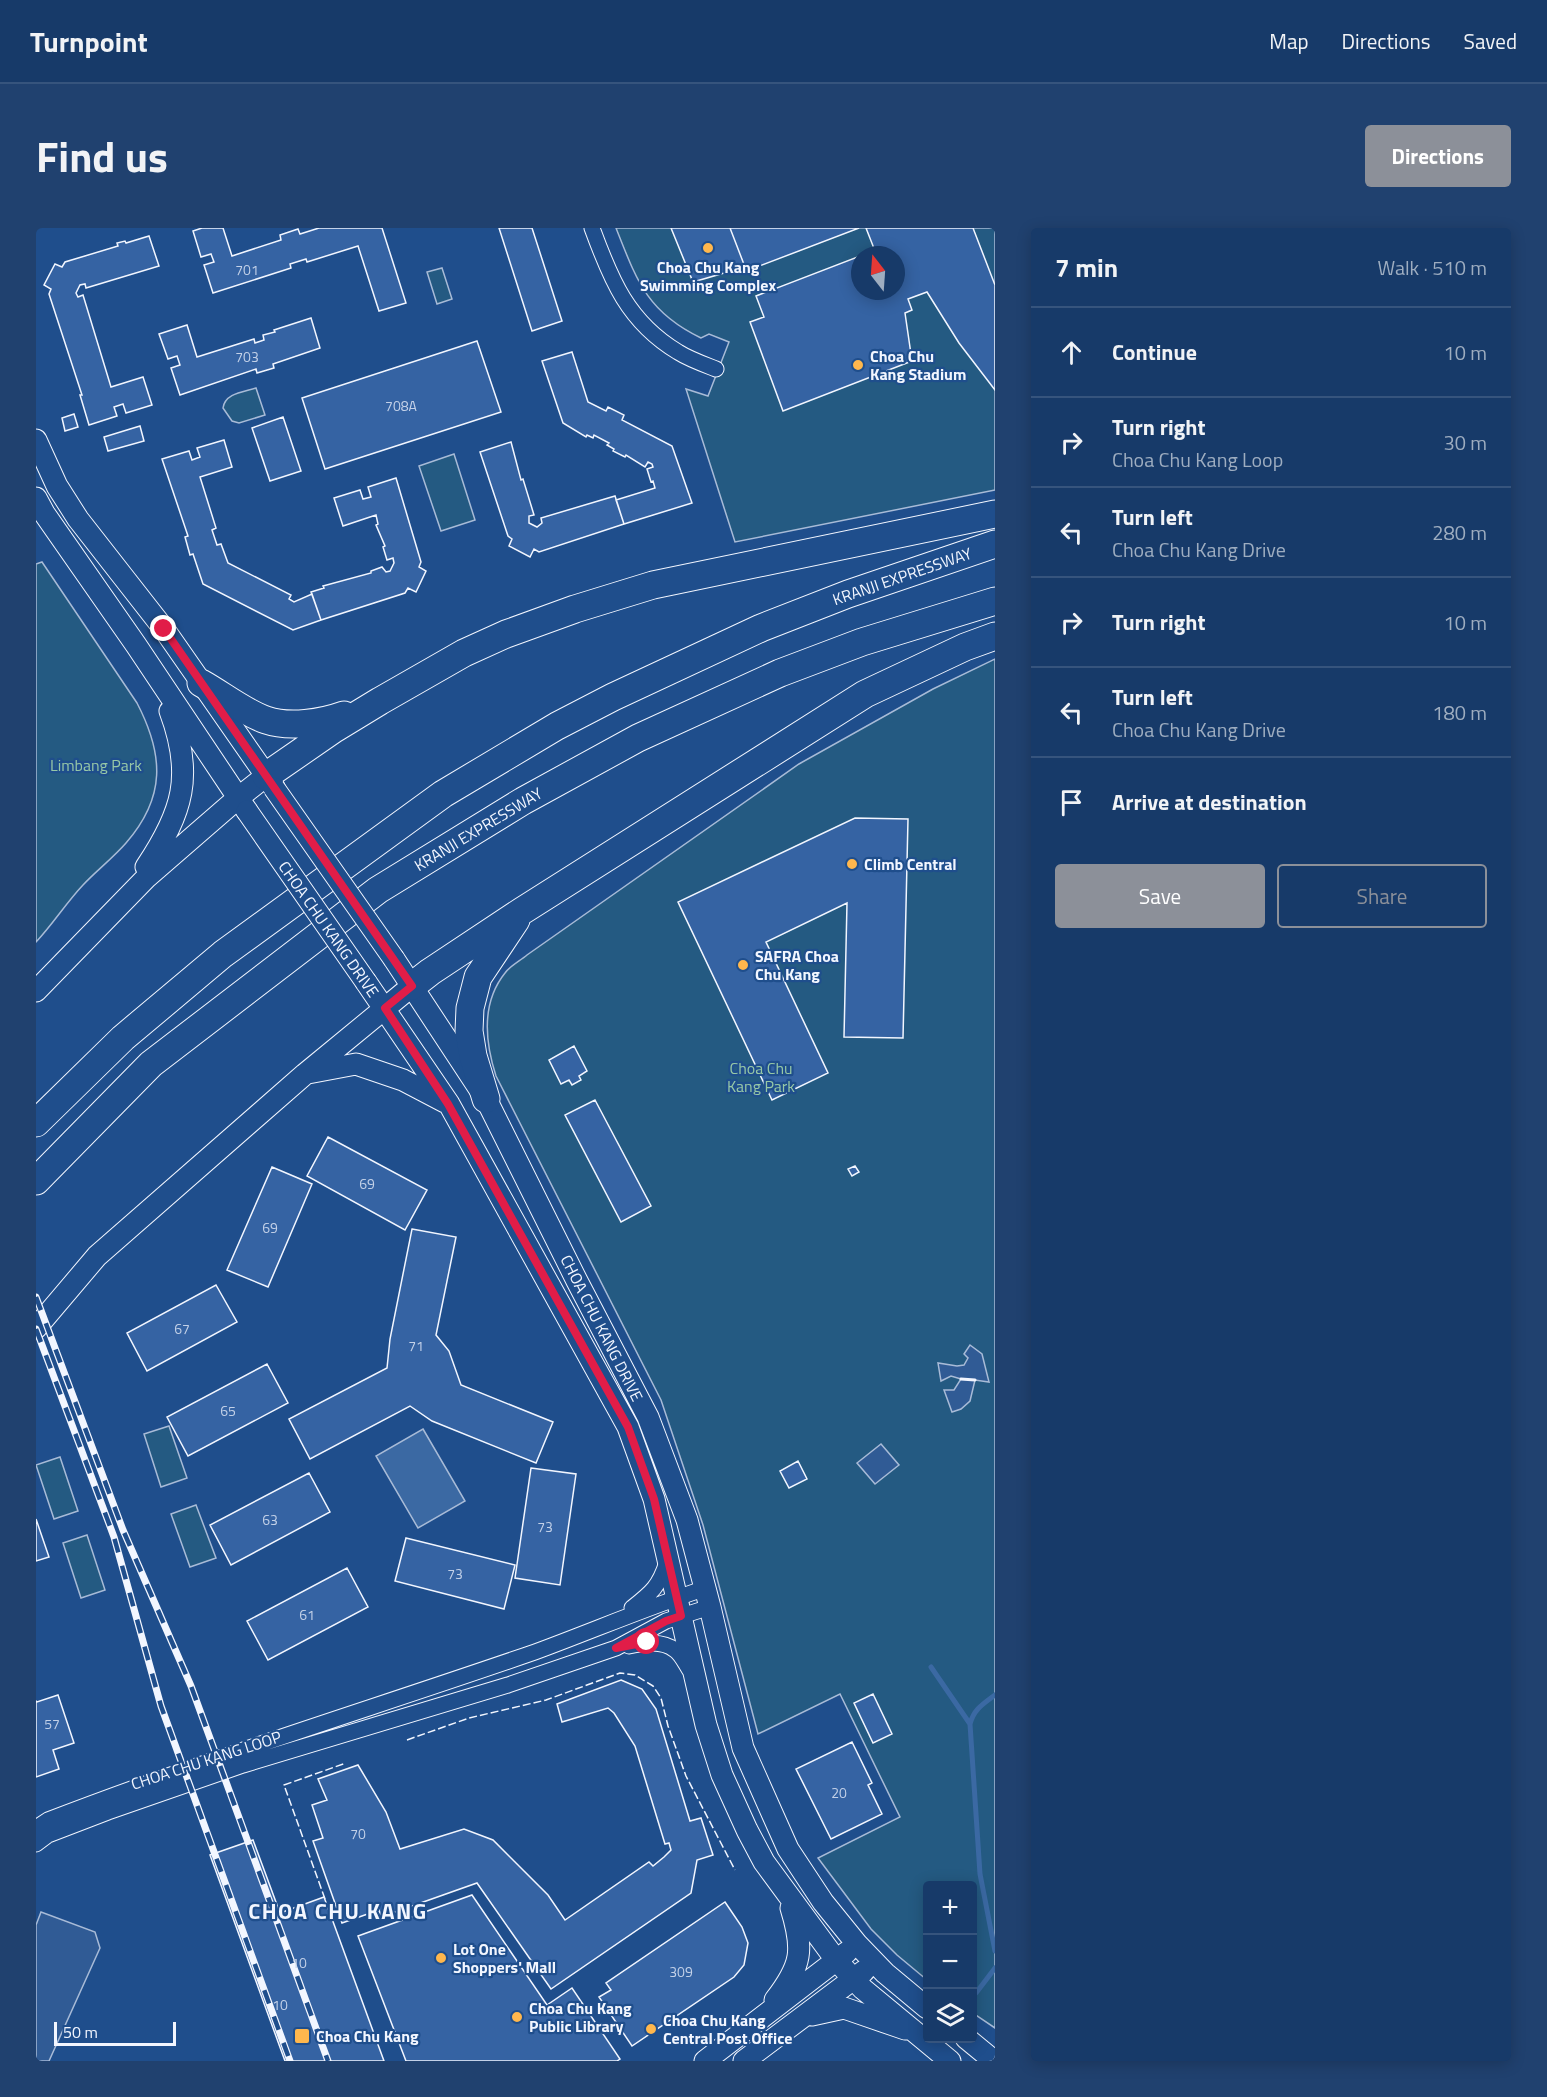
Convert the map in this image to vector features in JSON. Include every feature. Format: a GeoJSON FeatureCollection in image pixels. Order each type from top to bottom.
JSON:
{"type":"FeatureCollection","features":[{"type":"Feature","properties":{"kind":"highway"},"geometry":{"type":"LineString","coordinates":[[270,782],[334,729],[464,654],[506,634],[575,609],[653,585],[995,513]]}},
{"type":"Feature","properties":{"kind":"highway","name":"KRANJI EXPRESSWAY"},"geometry":{"type":"LineString","coordinates":[[36,1123],[123,1038],[223,954],[442,794],[557,726],[761,628],[848,594],[995,544]]}},
{"type":"Feature","properties":{"kind":"highway","name":"KRANJI EXPRESSWAY"},"geometry":{"type":"LineString","coordinates":[[36,1181],[160,1057],[378,890],[523,801],[638,738],[780,673],[862,642],[995,601]]}},
{"type":"Feature","properties":{"kind":"highway"},"geometry":{"type":"LineString","coordinates":[[412,986],[522,911],[865,694],[965,647],[995,636]]}},
{"type":"Feature","properties":{"kind":"highway"},"geometry":{"type":"LineString","coordinates":[[201,683],[267,720],[277,722],[306,724],[328,721],[380,701]]}},
{"type":"Feature","properties":{"kind":"highway"},"geometry":{"type":"LineString","coordinates":[[486,1099],[473,1056],[470,1008],[478,977],[522,911]]}},
{"type":"Feature","properties":{"kind":"main road","name":"CHOA CHU KANG DRIVE"},"geometry":{"type":"LineString","coordinates":[[36,440],[57,486],[78,519],[164,629],[394,959],[486,1099],[648,1417],[687,1520],[708,1597],[743,1748],[788,1849],[823,1902],[857,1944],[874,1963],[923,2005]]}},
{"type":"Feature","properties":{"kind":"main road","name":"CHOA CHU KANG DRIVE"},"geometry":{"type":"LineString","coordinates":[[36,498],[242,805],[385,1008],[448,1104],[628,1427],[654,1499],[698,1682],[706,1725],[722,1775],[764,1862],[787,1896],[854,1979],[950,2061]]}},
{"type":"Feature","properties":{"kind":"main road"},"geometry":{"type":"LineString","coordinates":[[147,877],[146,867],[166,838],[183,783],[183,759],[179,734],[158,677]]}},
{"type":"Feature","properties":{"kind":"main road"},"geometry":{"type":"LineString","coordinates":[[36,991],[147,877],[270,782]]}},
{"type":"Feature","properties":{"kind":"main road"},"geometry":{"type":"LineString","coordinates":[[36,1328],[97,1256],[305,1074],[412,986]]}},
{"type":"Feature","properties":{"kind":"main road"},"geometry":{"type":"LineString","coordinates":[[305,1074],[356,1064],[403,1080],[448,1104]]}},
{"type":"Feature","properties":{"kind":"main road"},"geometry":{"type":"LineString","coordinates":[[722,1775],[726,1757],[733,1751],[743,1748]]}},
{"type":"Feature","properties":{"kind":"main road"},"geometry":{"type":"LineString","coordinates":[[759,2020],[786,1985],[800,1957],[799,1933],[787,1896]]}},
{"type":"Feature","properties":{"kind":"main road"},"geometry":{"type":"LineString","coordinates":[[705,2061],[857,1944]]}},
{"type":"Feature","properties":{"kind":"main road"},"geometry":{"type":"LineString","coordinates":[[744,2061],[874,1963]]}},
{"type":"Feature","properties":{"kind":"main road"},"geometry":{"type":"LineString","coordinates":[[800,2018],[844,2008],[914,2032]]}},
{"type":"Feature","properties":{"kind":"main road"},"geometry":{"type":"LineString","coordinates":[[972,2043],[994,2061]]}},
{"type":"Feature","properties":{"kind":"street"},"geometry":{"type":"LineString","coordinates":[[592,228],[620,294],[645,328],[680,353],[716,369]]}},
{"type":"Feature","properties":{"kind":"street"},"geometry":{"type":"LineString","coordinates":[[616,1622],[651,1595],[662,1580],[668,1560]]}},
{"type":"Feature","properties":{"kind":"street","name":"CHOA CHU KANG LOOP"},"geometry":{"type":"LineString","coordinates":[[42,1824],[144,1784],[616,1622],[679,1607],[708,1597]]}},
{"type":"Feature","properties":{"kind":"street","name":"CHOA CHU KANG LOOP"},"geometry":{"type":"LineString","coordinates":[[36,1844],[48,1835],[108,1812],[243,1765],[507,1685],[616,1648],[666,1621],[679,1607]]}},
{"type":"Feature","properties":{"kind":"street"},"geometry":{"type":"LineString","coordinates":[[616,1648],[647,1642],[667,1646],[676,1650],[698,1682]]}},
{"type":"Feature","properties":{"kind":"street"},"geometry":{"type":"LineString","coordinates":[[385,1701],[391,1720]]}},
{"type":"Feature","properties":{"kind":"street"},"geometry":{"type":"LineString","coordinates":[[42,1824],[79,1818],[86,1821]]}},
{"type":"Feature","properties":{"kind":"green space","name":"Choa Chu Kang Stadium"},"geometry":{"type":"Polygon","coordinates":[[[616,228],[995,228],[995,490],[735,542],[686,389],[708,396],[729,342],[709,334],[701,338],[668,317],[646,293],[616,228]]]}},
{"type":"Feature","properties":{"kind":"green space"},"geometry":{"type":"Polygon","coordinates":[[[442,268],[452,299],[437,304],[427,272],[442,268]]]}},
{"type":"Feature","properties":{"kind":"green space"},"geometry":{"type":"Polygon","coordinates":[[[256,388],[265,415],[239,423],[232,421],[223,408],[224,403],[231,396],[256,388]]]}},
{"type":"Feature","properties":{"kind":"green space"},"geometry":{"type":"Polygon","coordinates":[[[454,454],[475,520],[441,531],[419,466],[454,454]]]}},
{"type":"Feature","properties":{"kind":"green space","name":"Limbang Park"},"geometry":{"type":"Polygon","coordinates":[[[42,562],[137,703],[152,740],[157,775],[148,809],[139,826],[121,849],[77,892],[36,942],[36,564],[42,562]]]}},
{"type":"Feature","properties":{"kind":"green space","name":"Choa Chu Kang Park"},"geometry":{"type":"Polygon","coordinates":[[[995,659],[995,2028],[977,2016],[977,1881],[923,1881],[923,1977],[871,1929],[818,1858],[900,1817],[840,1694],[758,1734],[703,1525],[661,1400],[496,1076],[489,1050],[487,1023],[497,985],[512,966],[799,764],[933,689],[995,659]]]}},
{"type":"Feature","properties":{"kind":"green space"},"geometry":{"type":"Polygon","coordinates":[[[169,1426],[187,1478],[161,1487],[144,1434],[169,1426]]]}},
{"type":"Feature","properties":{"kind":"green space"},"geometry":{"type":"Polygon","coordinates":[[[60,1457],[78,1511],[54,1519],[36,1465],[60,1457]]]}},
{"type":"Feature","properties":{"kind":"green space"},"geometry":{"type":"Polygon","coordinates":[[[196,1505],[216,1558],[190,1567],[171,1514],[196,1505]]]}},
{"type":"Feature","properties":{"kind":"green space"},"geometry":{"type":"Polygon","coordinates":[[[87,1535],[105,1590],[81,1598],[63,1543],[87,1535]]]}},
{"type":"Feature","properties":{"kind":"shaded area"},"geometry":{"type":"Polygon","coordinates":[[[970,1345],[982,1354],[989,1382],[975,1380],[970,1401],[961,1409],[952,1412],[944,1390],[954,1390],[961,1379],[951,1376],[941,1381],[938,1363],[964,1365],[968,1358],[964,1354],[970,1345]]]}},
{"type":"Feature","properties":{"kind":"shaded area"},"geometry":{"type":"Polygon","coordinates":[[[423,1429],[465,1501],[418,1528],[376,1456],[423,1429]]]}},
{"type":"Feature","properties":{"kind":"shaded area"},"geometry":{"type":"Polygon","coordinates":[[[881,1444],[899,1465],[875,1484],[857,1463],[881,1444]]]}},
{"type":"Feature","properties":{"kind":"shaded area"},"geometry":{"type":"Polygon","coordinates":[[[41,1912],[95,1932],[100,1948],[49,2061],[36,2061],[36,1925],[41,1912]]]}},
{"type":"Feature","properties":{"kind":"building"},"geometry":{"type":"Polygon","coordinates":[[[202,228],[223,228],[232,256],[281,240],[280,235],[298,229],[300,234],[319,228],[382,228],[406,303],[379,311],[358,246],[307,262],[306,259],[290,264],[291,268],[213,293],[204,265],[214,262],[211,254],[201,257],[193,231],[202,228]]]}},
{"type":"Feature","properties":{"kind":"building"},"geometry":{"type":"Polygon","coordinates":[[[499,228],[532,228],[562,321],[532,331],[499,228]]]}},
{"type":"Feature","properties":{"kind":"building","name":"Choa Chu Kang Swimming Complex"},"geometry":{"type":"Polygon","coordinates":[[[671,228],[730,228],[745,267],[693,282],[671,228]]]}},
{"type":"Feature","properties":{"kind":"building"},"geometry":{"type":"Polygon","coordinates":[[[730,228],[859,228],[749,270],[745,267],[730,228]]]}},
{"type":"Feature","properties":{"kind":"building"},"geometry":{"type":"Polygon","coordinates":[[[866,228],[973,228],[995,285],[995,390],[959,343],[927,292],[908,299],[912,310],[905,313],[912,361],[783,411],[750,322],[764,317],[756,296],[851,259],[851,300],[905,300],[905,246],[873,246],[866,228]]]}},
{"type":"Feature","properties":{"kind":"building"},"geometry":{"type":"Polygon","coordinates":[[[149,236],[159,266],[86,288],[85,284],[80,285],[76,293],[78,297],[83,295],[111,387],[143,377],[152,405],[126,413],[123,404],[114,407],[117,416],[89,425],[80,395],[82,395],[49,294],[51,289],[44,285],[55,264],[62,267],[65,262],[118,246],[117,243],[125,241],[126,243],[149,236]]]}},
{"type":"Feature","properties":{"kind":"building"},"geometry":{"type":"Polygon","coordinates":[[[311,318],[320,348],[273,364],[274,368],[257,373],[256,369],[180,395],[171,368],[180,365],[177,356],[168,359],[159,334],[187,325],[197,357],[254,339],[255,343],[264,340],[263,335],[311,318]]]}},
{"type":"Feature","properties":{"kind":"building"},"geometry":{"type":"Polygon","coordinates":[[[477,341],[501,412],[325,469],[302,398],[477,341]]]}},
{"type":"Feature","properties":{"kind":"building"},"geometry":{"type":"Polygon","coordinates":[[[572,352],[588,402],[606,411],[608,407],[624,415],[622,420],[672,446],[692,503],[624,524],[616,500],[655,488],[647,469],[653,467],[648,462],[645,467],[626,455],[625,457],[613,451],[614,449],[607,445],[609,443],[594,435],[593,438],[587,435],[586,437],[563,423],[542,361],[572,352]]]}},
{"type":"Feature","properties":{"kind":"building"},"geometry":{"type":"Polygon","coordinates":[[[74,414],[78,427],[65,431],[62,418],[74,414]]]}},
{"type":"Feature","properties":{"kind":"building"},"geometry":{"type":"Polygon","coordinates":[[[283,417],[301,471],[270,481],[252,428],[283,417]]]}},
{"type":"Feature","properties":{"kind":"building"},"geometry":{"type":"Polygon","coordinates":[[[140,426],[144,441],[108,451],[104,437],[140,426]]]}},
{"type":"Feature","properties":{"kind":"building"},"geometry":{"type":"Polygon","coordinates":[[[224,440],[232,467],[200,477],[216,528],[212,530],[217,545],[221,544],[228,563],[291,595],[289,599],[294,602],[312,594],[321,620],[293,630],[203,584],[193,554],[190,555],[185,537],[188,536],[162,459],[189,451],[192,460],[200,457],[197,448],[224,440]]]}},
{"type":"Feature","properties":{"kind":"building"},"geometry":{"type":"Polygon","coordinates":[[[511,442],[521,480],[523,479],[534,515],[529,516],[529,523],[537,527],[542,523],[541,518],[615,496],[624,524],[539,552],[534,549],[530,557],[509,546],[512,539],[508,536],[480,452],[511,442]]]}},
{"type":"Feature","properties":{"kind":"building"},"geometry":{"type":"Polygon","coordinates":[[[396,478],[421,562],[419,567],[426,571],[416,592],[408,588],[405,593],[321,620],[311,592],[324,588],[323,586],[371,573],[382,567],[386,572],[390,571],[394,563],[393,558],[387,560],[383,547],[385,546],[376,525],[378,524],[376,515],[343,526],[334,498],[360,490],[363,499],[371,497],[368,487],[396,478]]]}},
{"type":"Feature","properties":{"kind":"building","name":"SAFRA Choa Chu Kang"},"geometry":{"type":"Polygon","coordinates":[[[855,818],[908,819],[903,1038],[844,1037],[847,903],[766,942],[828,1073],[772,1100],[678,902],[855,818]]]}},
{"type":"Feature","properties":{"kind":"building"},"geometry":{"type":"Polygon","coordinates":[[[574,1046],[587,1071],[579,1076],[581,1080],[572,1085],[569,1080],[561,1084],[549,1060],[574,1046]]]}},
{"type":"Feature","properties":{"kind":"building"},"geometry":{"type":"Polygon","coordinates":[[[595,1100],[651,1206],[621,1222],[565,1115],[595,1100]]]}},
{"type":"Feature","properties":{"kind":"building"},"geometry":{"type":"Polygon","coordinates":[[[328,1137],[427,1190],[405,1230],[307,1176],[328,1137]]]}},
{"type":"Feature","properties":{"kind":"building"},"geometry":{"type":"Polygon","coordinates":[[[855,1166],[859,1172],[852,1176],[848,1169],[855,1166]]]}},
{"type":"Feature","properties":{"kind":"building"},"geometry":{"type":"Polygon","coordinates":[[[272,1167],[312,1184],[268,1287],[227,1270],[272,1167]]]}},
{"type":"Feature","properties":{"kind":"building"},"geometry":{"type":"Polygon","coordinates":[[[412,1229],[456,1237],[436,1335],[449,1351],[461,1385],[553,1422],[536,1463],[432,1421],[410,1406],[310,1459],[289,1419],[387,1368],[390,1339],[412,1229]]]}},
{"type":"Feature","properties":{"kind":"building"},"geometry":{"type":"Polygon","coordinates":[[[216,1285],[237,1322],[147,1371],[127,1333],[216,1285]]]}},
{"type":"Feature","properties":{"kind":"building"},"geometry":{"type":"Polygon","coordinates":[[[267,1364],[288,1403],[188,1456],[167,1417],[267,1364]]]}},
{"type":"Feature","properties":{"kind":"building"},"geometry":{"type":"Polygon","coordinates":[[[798,1461],[807,1479],[789,1488],[780,1471],[798,1461]]]}},
{"type":"Feature","properties":{"kind":"building"},"geometry":{"type":"Polygon","coordinates":[[[531,1468],[576,1474],[560,1585],[515,1578],[531,1468]]]}},
{"type":"Feature","properties":{"kind":"building"},"geometry":{"type":"Polygon","coordinates":[[[309,1473],[330,1512],[231,1565],[210,1525],[309,1473]]]}},
{"type":"Feature","properties":{"kind":"building"},"geometry":{"type":"Polygon","coordinates":[[[36,1519],[49,1557],[36,1561],[36,1519]]]}},
{"type":"Feature","properties":{"kind":"building"},"geometry":{"type":"Polygon","coordinates":[[[406,1538],[515,1565],[504,1609],[395,1581],[406,1538]]]}},
{"type":"Feature","properties":{"kind":"building"},"geometry":{"type":"Polygon","coordinates":[[[347,1568],[368,1607],[268,1660],[247,1621],[347,1568]]]}},
{"type":"Feature","properties":{"kind":"building"},"geometry":{"type":"Polygon","coordinates":[[[621,1680],[642,1689],[656,1709],[690,1821],[701,1818],[713,1855],[697,1860],[691,1893],[551,1989],[477,1883],[381,1917],[379,1910],[342,1923],[313,1841],[323,1838],[312,1805],[327,1800],[318,1779],[358,1765],[386,1812],[400,1849],[464,1829],[493,1840],[548,1895],[565,1920],[649,1862],[653,1866],[664,1857],[671,1850],[669,1843],[665,1844],[635,1746],[614,1713],[608,1708],[562,1722],[557,1704],[621,1680]]]}},
{"type":"Feature","properties":{"kind":"building"},"geometry":{"type":"Polygon","coordinates":[[[873,1694],[892,1734],[873,1743],[854,1703],[873,1694]]]}},
{"type":"Feature","properties":{"kind":"building"},"geometry":{"type":"Polygon","coordinates":[[[58,1695],[74,1743],[53,1750],[59,1769],[36,1777],[36,1701],[58,1695]]]}},
{"type":"Feature","properties":{"kind":"building"},"geometry":{"type":"Polygon","coordinates":[[[852,1742],[872,1783],[868,1785],[882,1814],[831,1839],[796,1769],[852,1742]]]}},
{"type":"Feature","properties":{"kind":"building"},"geometry":{"type":"Polygon","coordinates":[[[253,1840],[280,1913],[324,1897],[384,2061],[285,2061],[210,1855],[253,1840]]]}},
{"type":"Feature","properties":{"kind":"building","name":"Lot One Shoppers' Mall"},"geometry":{"type":"Polygon","coordinates":[[[472,1895],[547,2005],[572,1988],[620,2059],[617,2061],[406,2061],[358,1936],[472,1895]]]}},
{"type":"Feature","properties":{"kind":"building"},"geometry":{"type":"Polygon","coordinates":[[[725,1902],[742,1927],[748,1943],[744,1965],[734,1977],[632,2046],[599,1997],[611,1990],[606,1983],[725,1902]]]}},
{"type":"Feature","properties":{"kind":"waterway"},"geometry":{"type":"LineString","coordinates":[[931,1667],[970,1724]]}},
{"type":"Feature","properties":{"kind":"waterway"},"geometry":{"type":"LineString","coordinates":[[995,1695],[983,1704],[970,1724],[980,1874],[995,1951]]}},
{"type":"Feature","properties":{"kind":"waterway"},"geometry":{"type":"LineString","coordinates":[[977,1992],[995,1968]]}},
{"type":"Feature","properties":{"kind":"railway"},"geometry":{"type":"LineString","coordinates":[[36,1297],[123,1530],[191,1686],[328,2061]]}},
{"type":"Feature","properties":{"kind":"railway"},"geometry":{"type":"LineString","coordinates":[[36,1329],[114,1537],[161,1706],[290,2061]]}},
{"type":"Feature","properties":{"kind":"fence"},"geometry":{"type":"LineString","coordinates":[[407,1740],[469,1718],[546,1700],[620,1673],[635,1675],[653,1686],[661,1698],[668,1726],[686,1776],[735,1870]]}},
{"type":"Feature","properties":{"kind":"fence"},"geometry":{"type":"LineString","coordinates":[[325,1899],[284,1785],[346,1763]]}},
{"type":"Feature","properties":{"kind":"wall"},"geometry":{"type":"LineString","coordinates":[[961,1379],[975,1380]]}},
{"type":"Feature","properties":{"kind":"place","name":"Choa Chu Kang Swimming Complex"},"geometry":{"type":"Point","coordinates":[708,248]}},
{"type":"Feature","properties":{"kind":"place","name":"Choa Chu Kang Stadium"},"geometry":{"type":"Point","coordinates":[858,365]}},
{"type":"Feature","properties":{"kind":"place","name":"Climb Central"},"geometry":{"type":"Point","coordinates":[852,864]}},
{"type":"Feature","properties":{"kind":"place","name":"SAFRA Choa Chu Kang"},"geometry":{"type":"Point","coordinates":[743,965]}},
{"type":"Feature","properties":{"kind":"place","name":"Lot One Shoppers' Mall"},"geometry":{"type":"Point","coordinates":[441,1958]}},
{"type":"Feature","properties":{"kind":"place","name":"Choa Chu Kang Public Library"},"geometry":{"type":"Point","coordinates":[517,2017]}},
{"type":"Feature","properties":{"kind":"place","name":"Choa Chu Kang Central Post Office"},"geometry":{"type":"Point","coordinates":[651,2029]}},
{"type":"Feature","properties":{"kind":"place","name":"Choa Chu Kang"},"geometry":{"type":"Point","coordinates":[302,2036]}},
{"type":"Feature","properties":{"kind":"district","name":"CHOA CHU KANG"},"geometry":{"type":"Point","coordinates":[338,1911]}},
{"type":"Feature","properties":{"kind":"route"},"geometry":{"type":"LineString","coordinates":[[164,629],[412,986],[385,1008],[448,1104],[628,1427],[654,1499],[681,1616],[666,1621],[616,1648],[647,1642]]}}]}
